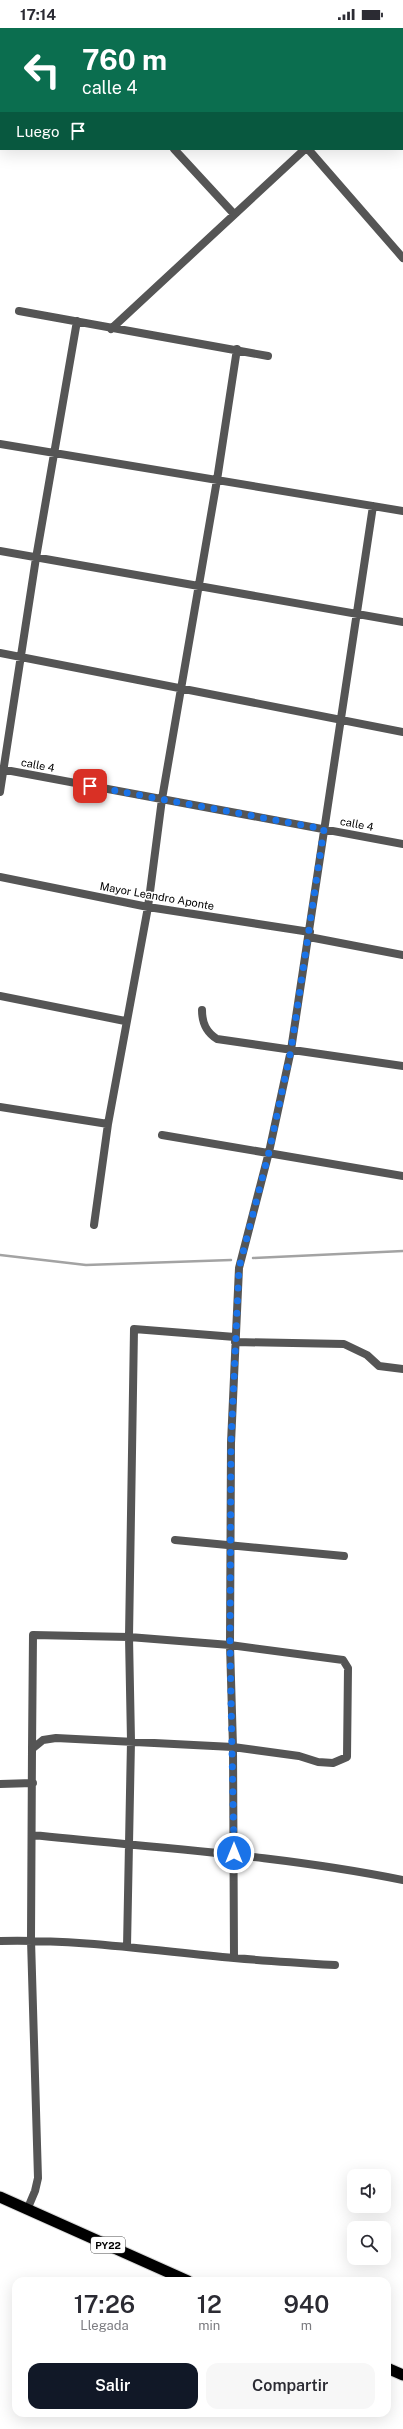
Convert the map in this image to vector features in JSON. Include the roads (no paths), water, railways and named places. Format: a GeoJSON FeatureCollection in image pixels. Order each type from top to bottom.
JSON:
{"type":"FeatureCollection","features":[{"type":"Feature","properties":{"kind":"highway","name":"PY22"},"geometry":{"type":"LineString","coordinates":[[0,2197],[179,2277]]}},
{"type":"Feature","properties":{"kind":"highway"},"geometry":{"type":"LineString","coordinates":[[391,2370],[403,2375]]}},
{"type":"Feature","properties":{"kind":"street"},"geometry":{"type":"LineString","coordinates":[[175,150],[234,214]]}},
{"type":"Feature","properties":{"kind":"street"},"geometry":{"type":"LineString","coordinates":[[111,329],[304,150]]}},
{"type":"Feature","properties":{"kind":"street"},"geometry":{"type":"LineString","coordinates":[[309,150],[403,258]]}},
{"type":"Feature","properties":{"kind":"street"},"geometry":{"type":"LineString","coordinates":[[19,311],[77,321],[111,329],[237,349],[268,356]]}},
{"type":"Feature","properties":{"kind":"street"},"geometry":{"type":"LineString","coordinates":[[0,792],[2,769],[36,558],[77,321]]}},
{"type":"Feature","properties":{"kind":"street"},"geometry":{"type":"LineString","coordinates":[[94,1225],[108,1124],[125,1021],[148,907],[162,799],[217,480],[237,349]]}},
{"type":"Feature","properties":{"kind":"street"},"geometry":{"type":"LineString","coordinates":[[0,444],[403,511]]}},
{"type":"Feature","properties":{"kind":"street"},"geometry":{"type":"LineString","coordinates":[[234,1958],[233,1747],[230,1645],[231,1443],[239,1268],[269,1152],[291,1050],[310,934],[324,829],[342,721],[355,614],[373,506]]}},
{"type":"Feature","properties":{"kind":"street"},"geometry":{"type":"LineString","coordinates":[[0,551],[403,622]]}},
{"type":"Feature","properties":{"kind":"street"},"geometry":{"type":"LineString","coordinates":[[0,653],[21,656],[181,690],[403,732]]}},
{"type":"Feature","properties":{"kind":"street","name":"calle 4"},"geometry":{"type":"LineString","coordinates":[[2,769],[403,844]]}},
{"type":"Feature","properties":{"kind":"street","name":"Mayor Leandro Aponte"},"geometry":{"type":"LineString","coordinates":[[0,878],[148,907],[310,934],[403,955]]}},
{"type":"Feature","properties":{"kind":"street"},"geometry":{"type":"LineString","coordinates":[[0,996],[125,1021]]}},
{"type":"Feature","properties":{"kind":"street"},"geometry":{"type":"LineString","coordinates":[[202,1010],[202,1017],[208,1033],[217,1039],[403,1066]]}},
{"type":"Feature","properties":{"kind":"street"},"geometry":{"type":"LineString","coordinates":[[0,1107],[108,1124]]}},
{"type":"Feature","properties":{"kind":"street"},"geometry":{"type":"LineString","coordinates":[[162,1135],[403,1176]]}},
{"type":"Feature","properties":{"kind":"street"},"geometry":{"type":"LineString","coordinates":[[127,1946],[130,1741],[129,1637],[134,1329],[235,1339],[344,1344],[367,1355],[379,1366],[403,1369]]}},
{"type":"Feature","properties":{"kind":"street"},"geometry":{"type":"LineString","coordinates":[[175,1540],[231,1544],[344,1556]]}},
{"type":"Feature","properties":{"kind":"street"},"geometry":{"type":"LineString","coordinates":[[28,2210],[38,2178],[31,1940],[33,1783],[32,1749],[33,1635],[129,1637],[230,1645],[343,1660],[348,1668],[347,1758],[333,1763],[318,1762],[299,1756],[233,1747],[130,1741],[56,1738],[43,1740],[32,1749]]}},
{"type":"Feature","properties":{"kind":"street"},"geometry":{"type":"LineString","coordinates":[[0,1784],[33,1783]]}},
{"type":"Feature","properties":{"kind":"street"},"geometry":{"type":"LineString","coordinates":[[32,1835],[129,1845],[234,1853],[350,1869],[403,1880]]}},
{"type":"Feature","properties":{"kind":"street"},"geometry":{"type":"LineString","coordinates":[[0,1941],[31,1940],[127,1946],[234,1958],[335,1965]]}},
{"type":"Feature","properties":{"kind":"waterway"},"geometry":{"type":"LineString","coordinates":[[253,1258],[403,1251]]}},
{"type":"Feature","properties":{"kind":"waterway"},"geometry":{"type":"LineString","coordinates":[[0,1255],[86,1265],[231,1260]]}}]}
